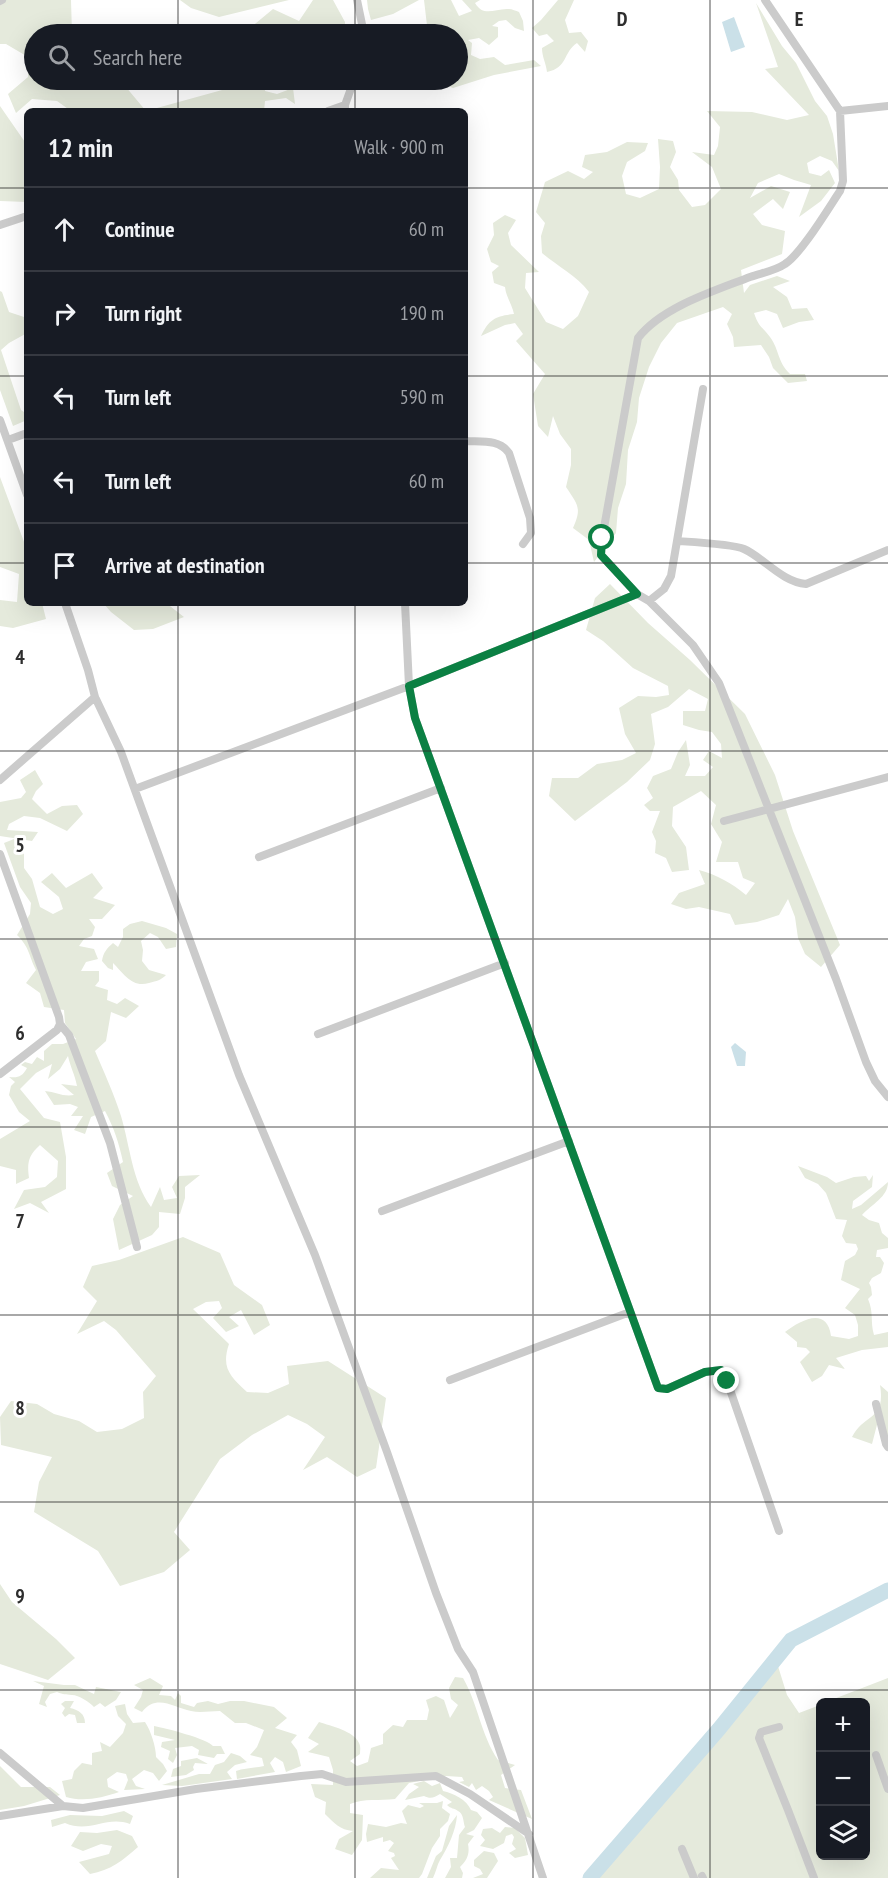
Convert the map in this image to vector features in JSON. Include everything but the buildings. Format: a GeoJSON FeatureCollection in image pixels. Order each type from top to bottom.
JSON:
{"type":"FeatureCollection","features":[{"type":"Feature","properties":{"kind":"street"},"geometry":{"type":"LineString","coordinates":[[357,0],[362,24]]}},
{"type":"Feature","properties":{"kind":"street"},"geometry":{"type":"LineString","coordinates":[[765,0],[840,111],[843,181],[840,191],[795,255],[784,265],[673,309],[647,327],[638,338],[601,555],[637,594],[649,600],[693,645],[719,683],[836,978],[866,1062],[875,1081],[888,1097]]}},
{"type":"Feature","properties":{"kind":"street"},"geometry":{"type":"LineString","coordinates":[[345,108],[351,90]]}},
{"type":"Feature","properties":{"kind":"street"},"geometry":{"type":"LineString","coordinates":[[840,111],[888,106]]}},
{"type":"Feature","properties":{"kind":"street"},"geometry":{"type":"LineString","coordinates":[[0,225],[24,217]]}},
{"type":"Feature","properties":{"kind":"street"},"geometry":{"type":"LineString","coordinates":[[649,600],[668,584],[703,389]]}},
{"type":"Feature","properties":{"kind":"street"},"geometry":{"type":"LineString","coordinates":[[0,420],[24,486]]}},
{"type":"Feature","properties":{"kind":"street"},"geometry":{"type":"LineString","coordinates":[[8,440],[24,434]]}},
{"type":"Feature","properties":{"kind":"street"},"geometry":{"type":"LineString","coordinates":[[468,441],[497,443],[509,453],[531,518],[531,532],[523,544]]}},
{"type":"Feature","properties":{"kind":"street"},"geometry":{"type":"LineString","coordinates":[[677,541],[742,548],[789,578],[806,584],[888,550]]}},
{"type":"Feature","properties":{"kind":"street"},"geometry":{"type":"LineString","coordinates":[[135,789],[409,686],[637,594]]}},
{"type":"Feature","properties":{"kind":"street"},"geometry":{"type":"LineString","coordinates":[[66,606],[95,697],[121,752],[239,1075],[315,1255],[436,1593],[458,1648],[473,1672],[543,1878]]}},
{"type":"Feature","properties":{"kind":"street"},"geometry":{"type":"LineString","coordinates":[[405,606],[409,686],[415,718],[658,1388],[667,1389],[705,1372],[721,1370],[727,1381],[779,1532]]}},
{"type":"Feature","properties":{"kind":"street"},"geometry":{"type":"LineString","coordinates":[[0,780],[95,697]]}},
{"type":"Feature","properties":{"kind":"street"},"geometry":{"type":"LineString","coordinates":[[724,821],[888,777]]}},
{"type":"Feature","properties":{"kind":"street"},"geometry":{"type":"LineString","coordinates":[[259,857],[441,788]]}},
{"type":"Feature","properties":{"kind":"street"},"geometry":{"type":"LineString","coordinates":[[0,854],[60,1024],[69,1035],[110,1143],[137,1247]]}},
{"type":"Feature","properties":{"kind":"street"},"geometry":{"type":"LineString","coordinates":[[318,1034],[505,963]]}},
{"type":"Feature","properties":{"kind":"street"},"geometry":{"type":"LineString","coordinates":[[0,1074],[57,1030],[60,1024]]}},
{"type":"Feature","properties":{"kind":"street"},"geometry":{"type":"LineString","coordinates":[[382,1211],[569,1141]]}},
{"type":"Feature","properties":{"kind":"street"},"geometry":{"type":"LineString","coordinates":[[450,1380],[630,1312]]}},
{"type":"Feature","properties":{"kind":"street"},"geometry":{"type":"LineString","coordinates":[[876,1404],[888,1447]]}},
{"type":"Feature","properties":{"kind":"street"},"geometry":{"type":"LineString","coordinates":[[779,1727],[761,1732],[759,1738],[814,1878]]}},
{"type":"Feature","properties":{"kind":"street"},"geometry":{"type":"LineString","coordinates":[[0,1753],[63,1806]]}},
{"type":"Feature","properties":{"kind":"street"},"geometry":{"type":"LineString","coordinates":[[876,1755],[888,1789]]}},
{"type":"Feature","properties":{"kind":"street"},"geometry":{"type":"LineString","coordinates":[[0,1816],[63,1806],[83,1808],[196,1789],[322,1774],[346,1782],[436,1776],[470,1794],[529,1834]]}},
{"type":"Feature","properties":{"kind":"street"},"geometry":{"type":"LineString","coordinates":[[682,1849],[694,1878]]}},
{"type":"Feature","properties":{"kind":"shaded area"},"geometry":{"type":"Polygon","coordinates":[[[0,0],[71,0],[72,24],[24,24],[24,55],[6,44],[0,44],[0,0]]]}},
{"type":"Feature","properties":{"kind":"shaded area"},"geometry":{"type":"Polygon","coordinates":[[[180,0],[289,0],[219,17],[191,8],[180,0]]]}},
{"type":"Feature","properties":{"kind":"shaded area"},"geometry":{"type":"Polygon","coordinates":[[[313,0],[333,0],[345,24],[255,24],[273,9],[299,21],[313,0]]]}},
{"type":"Feature","properties":{"kind":"shaded area"},"geometry":{"type":"Polygon","coordinates":[[[367,0],[419,0],[393,14],[371,20],[367,0]]]}},
{"type":"Feature","properties":{"kind":"shaded area"},"geometry":{"type":"Polygon","coordinates":[[[424,0],[451,0],[459,16],[472,11],[462,0],[480,0],[475,3],[482,10],[509,9],[519,12],[524,31],[515,28],[506,20],[499,21],[492,26],[498,27],[498,37],[489,45],[479,38],[468,40],[468,24],[427,24],[424,0]]]}},
{"type":"Feature","properties":{"kind":"shaded area"},"geometry":{"type":"Polygon","coordinates":[[[558,0],[574,0],[565,20],[569,33],[581,32],[588,41],[585,52],[577,43],[559,67],[547,72],[542,48],[554,41],[547,34],[539,36],[532,28],[558,0]]]}},
{"type":"Feature","properties":{"kind":"shaded area"},"geometry":{"type":"Polygon","coordinates":[[[756,3],[782,46],[796,63],[815,101],[827,116],[833,134],[839,171],[832,161],[820,156],[807,163],[809,173],[821,176],[829,170],[835,183],[821,201],[799,217],[811,185],[779,174],[758,183],[750,198],[771,186],[790,192],[783,209],[773,199],[753,214],[762,225],[785,231],[782,254],[741,270],[744,293],[750,285],[777,276],[790,281],[773,287],[787,297],[792,309],[807,308],[814,320],[799,322],[783,328],[777,314],[766,310],[754,313],[759,324],[773,342],[786,369],[790,374],[805,374],[807,381],[788,383],[773,368],[761,345],[734,347],[733,337],[727,324],[732,314],[723,307],[677,323],[661,343],[649,367],[639,398],[637,422],[628,450],[626,484],[618,508],[616,533],[594,562],[589,540],[573,528],[578,511],[566,487],[571,465],[571,449],[560,434],[553,416],[548,437],[538,426],[533,394],[545,374],[516,341],[523,334],[515,323],[481,336],[494,319],[514,314],[505,287],[494,283],[492,272],[499,266],[491,262],[487,249],[494,235],[493,223],[505,215],[516,220],[508,233],[511,245],[539,272],[526,273],[525,288],[546,322],[563,329],[578,316],[589,292],[542,253],[541,236],[545,223],[536,212],[545,182],[568,171],[584,179],[593,172],[582,167],[585,155],[607,152],[627,142],[648,143],[645,151],[627,162],[622,176],[626,194],[640,198],[659,189],[658,139],[673,141],[676,152],[670,167],[678,180],[679,190],[692,207],[705,205],[721,189],[712,167],[692,152],[714,155],[718,146],[720,127],[707,111],[752,112],[787,120],[809,115],[765,69],[778,67],[756,3]]]}},
{"type":"Feature","properties":{"kind":"shaded area"},"geometry":{"type":"Polygon","coordinates":[[[468,40],[472,43],[471,55],[480,59],[494,57],[505,65],[534,60],[541,66],[494,75],[468,83],[468,40]]]}},
{"type":"Feature","properties":{"kind":"shaded area"},"geometry":{"type":"Polygon","coordinates":[[[24,80],[24,90],[128,90],[143,108],[67,108],[57,101],[32,99],[16,113],[8,94],[24,80]]]}},
{"type":"Feature","properties":{"kind":"shaded area"},"geometry":{"type":"Polygon","coordinates":[[[222,90],[265,90],[277,94],[293,90],[295,104],[286,98],[265,101],[264,108],[157,108],[222,90]]]}},
{"type":"Feature","properties":{"kind":"shaded area"},"geometry":{"type":"Polygon","coordinates":[[[0,106],[24,141],[24,202],[0,201],[0,106]]]}},
{"type":"Feature","properties":{"kind":"shaded area"},"geometry":{"type":"Polygon","coordinates":[[[0,291],[9,312],[24,317],[24,335],[1,350],[21,410],[24,412],[24,421],[13,426],[0,390],[0,291]]]}},
{"type":"Feature","properties":{"kind":"shaded area"},"geometry":{"type":"Polygon","coordinates":[[[0,477],[24,542],[24,606],[43,606],[46,619],[13,628],[0,626],[0,600],[17,602],[19,574],[0,567],[0,477]]]}},
{"type":"Feature","properties":{"kind":"shaded area"},"geometry":{"type":"Polygon","coordinates":[[[610,584],[745,714],[775,775],[793,831],[840,945],[821,967],[805,954],[798,938],[795,917],[788,899],[779,915],[757,922],[735,925],[730,914],[699,907],[686,909],[671,904],[679,893],[705,884],[699,870],[724,880],[746,895],[755,883],[743,878],[738,862],[716,862],[722,842],[711,824],[716,805],[701,791],[673,807],[672,826],[686,847],[689,870],[672,872],[666,858],[655,853],[656,841],[652,832],[660,811],[650,811],[644,805],[653,798],[647,788],[653,776],[671,769],[686,740],[690,765],[685,776],[705,776],[713,767],[703,760],[709,751],[722,758],[721,744],[712,732],[683,725],[683,711],[705,711],[708,699],[689,689],[668,707],[651,714],[655,744],[650,760],[627,782],[575,821],[549,796],[552,778],[578,778],[597,764],[622,760],[636,753],[625,734],[619,708],[638,696],[669,695],[668,686],[633,668],[603,641],[586,630],[595,598],[610,584]]]}},
{"type":"Feature","properties":{"kind":"shaded area"},"geometry":{"type":"Polygon","coordinates":[[[106,606],[170,606],[184,617],[153,629],[134,630],[106,606]]]}},
{"type":"Feature","properties":{"kind":"shaded area"},"geometry":{"type":"Polygon","coordinates":[[[35,770],[43,784],[32,799],[47,814],[62,806],[77,805],[83,814],[67,831],[40,818],[24,816],[9,824],[7,830],[38,832],[32,841],[0,836],[0,802],[21,798],[26,792],[20,780],[35,770]]]}},
{"type":"Feature","properties":{"kind":"shaded area"},"geometry":{"type":"Polygon","coordinates":[[[14,839],[24,853],[24,868],[32,879],[40,907],[53,914],[63,909],[59,897],[41,882],[52,873],[66,888],[92,873],[103,888],[93,898],[115,905],[102,919],[89,919],[95,927],[92,936],[84,939],[79,946],[94,949],[98,959],[86,962],[81,971],[99,971],[99,981],[95,986],[108,990],[107,1000],[117,1004],[125,998],[139,1006],[126,1018],[111,1012],[106,1041],[95,1051],[118,1108],[136,1175],[145,1197],[151,1207],[160,1187],[164,1200],[177,1198],[172,1187],[179,1176],[200,1175],[185,1187],[185,1198],[180,1214],[159,1212],[159,1227],[152,1235],[119,1250],[113,1219],[120,1205],[133,1196],[112,1186],[107,1173],[123,1162],[108,1117],[105,1111],[91,1117],[85,1134],[74,1130],[83,1116],[71,1116],[78,1107],[70,1104],[54,1105],[45,1091],[74,1095],[61,1084],[77,1086],[68,1056],[60,1069],[48,1079],[52,1064],[36,1073],[20,1089],[44,1118],[60,1122],[66,1157],[66,1189],[41,1202],[49,1213],[30,1203],[14,1209],[24,1190],[45,1187],[57,1177],[58,1161],[40,1145],[29,1160],[29,1178],[16,1184],[16,1170],[0,1166],[0,1139],[30,1121],[19,1112],[9,1095],[11,1086],[15,1082],[9,1077],[21,1075],[27,1068],[21,1065],[25,1062],[32,1064],[37,1057],[44,1061],[44,1051],[52,1044],[63,1044],[76,1039],[65,1023],[64,1010],[44,1007],[40,993],[26,983],[36,970],[27,948],[17,935],[30,914],[31,903],[20,887],[4,843],[14,839]]]}},
{"type":"Feature","properties":{"kind":"shaded area"},"geometry":{"type":"Polygon","coordinates":[[[142,921],[177,934],[176,947],[166,949],[158,937],[150,933],[141,941],[142,961],[149,970],[166,975],[159,980],[138,984],[129,979],[113,963],[113,970],[102,961],[104,953],[113,943],[118,947],[123,937],[123,929],[130,924],[142,921]]]}},
{"type":"Feature","properties":{"kind":"shaded area"},"geometry":{"type":"Polygon","coordinates":[[[798,1166],[827,1177],[836,1183],[866,1176],[869,1181],[873,1175],[872,1187],[853,1201],[852,1209],[861,1205],[888,1182],[882,1196],[862,1215],[879,1223],[882,1233],[888,1238],[888,1248],[877,1250],[876,1257],[880,1257],[884,1263],[881,1273],[872,1278],[869,1283],[872,1295],[868,1299],[874,1335],[888,1332],[888,1347],[862,1350],[836,1358],[845,1369],[829,1365],[822,1376],[812,1382],[800,1362],[810,1352],[806,1348],[797,1347],[797,1342],[785,1332],[798,1323],[819,1318],[829,1327],[831,1336],[849,1339],[858,1336],[855,1315],[845,1308],[860,1289],[841,1280],[845,1261],[855,1255],[858,1249],[856,1244],[846,1243],[842,1236],[847,1220],[836,1219],[826,1193],[818,1184],[805,1178],[798,1166]]]}},
{"type":"Feature","properties":{"kind":"shaded area"},"geometry":{"type":"Polygon","coordinates":[[[183,1237],[220,1253],[234,1285],[262,1305],[270,1325],[254,1335],[241,1310],[229,1317],[239,1326],[226,1332],[213,1318],[222,1308],[219,1301],[206,1302],[193,1309],[229,1344],[227,1366],[232,1376],[247,1392],[268,1393],[289,1384],[287,1366],[328,1361],[386,1398],[376,1468],[357,1477],[327,1457],[303,1470],[325,1437],[307,1424],[288,1415],[252,1435],[220,1459],[174,1532],[190,1550],[164,1572],[120,1586],[98,1551],[34,1512],[39,1482],[52,1457],[1,1445],[0,1417],[11,1401],[37,1404],[54,1414],[79,1421],[97,1432],[122,1429],[144,1418],[143,1392],[156,1376],[116,1330],[104,1321],[77,1334],[97,1301],[83,1287],[92,1266],[119,1260],[183,1237]]]}},
{"type":"Feature","properties":{"kind":"shaded area"},"geometry":{"type":"Polygon","coordinates":[[[880,1385],[888,1392],[888,1442],[879,1417],[872,1444],[852,1437],[857,1429],[877,1411],[881,1397],[880,1385]]]}},
{"type":"Feature","properties":{"kind":"shaded area"},"geometry":{"type":"Polygon","coordinates":[[[0,1584],[12,1602],[75,1658],[48,1680],[0,1664],[0,1584]]]}},
{"type":"Feature","properties":{"kind":"shaded area"},"geometry":{"type":"Polygon","coordinates":[[[777,1663],[787,1695],[799,1713],[816,1707],[816,1860],[870,1860],[870,1698],[836,1698],[888,1678],[888,1878],[595,1878],[777,1663]]]}},
{"type":"Feature","properties":{"kind":"shaded area"},"geometry":{"type":"Polygon","coordinates":[[[455,1677],[463,1678],[487,1740],[498,1760],[515,1765],[501,1775],[505,1788],[521,1790],[532,1819],[489,1800],[493,1797],[482,1786],[476,1790],[472,1783],[469,1787],[459,1782],[464,1781],[462,1777],[446,1776],[409,1783],[395,1799],[366,1800],[350,1804],[350,1813],[363,1815],[362,1840],[352,1855],[335,1849],[339,1839],[353,1831],[341,1828],[334,1823],[325,1814],[326,1802],[315,1797],[311,1784],[333,1785],[333,1770],[329,1757],[308,1752],[319,1744],[308,1738],[319,1722],[342,1730],[356,1739],[360,1746],[360,1754],[350,1761],[357,1766],[368,1762],[371,1748],[383,1744],[383,1734],[393,1725],[403,1727],[407,1720],[427,1720],[429,1710],[426,1700],[436,1696],[444,1700],[450,1718],[458,1705],[451,1699],[449,1688],[455,1677]]]}},
{"type":"Feature","properties":{"kind":"shaded area"},"geometry":{"type":"Polygon","coordinates":[[[150,1678],[163,1686],[159,1695],[171,1696],[175,1700],[178,1693],[181,1696],[181,1703],[194,1707],[197,1703],[208,1701],[218,1704],[244,1701],[274,1707],[287,1718],[275,1728],[297,1735],[291,1742],[297,1750],[301,1766],[286,1772],[283,1762],[275,1757],[270,1763],[275,1772],[237,1779],[236,1771],[264,1766],[262,1758],[250,1755],[257,1747],[264,1730],[246,1723],[235,1723],[220,1711],[194,1712],[166,1703],[154,1703],[142,1712],[134,1708],[143,1690],[134,1685],[150,1678]]]}},
{"type":"Feature","properties":{"kind":"shaded area"},"geometry":{"type":"Polygon","coordinates":[[[33,1681],[75,1685],[94,1694],[96,1687],[121,1692],[116,1700],[105,1707],[100,1703],[94,1707],[78,1696],[57,1692],[50,1694],[45,1702],[47,1707],[39,1704],[44,1686],[33,1681]]]}},
{"type":"Feature","properties":{"kind":"shaded area"},"geometry":{"type":"Polygon","coordinates":[[[65,1701],[74,1701],[70,1708],[81,1713],[85,1723],[77,1723],[75,1715],[69,1714],[65,1717],[62,1713],[65,1708],[61,1704],[65,1701]]]}},
{"type":"Feature","properties":{"kind":"shaded area"},"geometry":{"type":"Polygon","coordinates":[[[125,1704],[127,1714],[133,1723],[145,1722],[153,1739],[156,1757],[167,1771],[159,1781],[153,1773],[144,1770],[132,1779],[136,1786],[145,1789],[124,1790],[128,1780],[126,1774],[117,1772],[107,1779],[108,1787],[119,1792],[92,1799],[66,1797],[62,1781],[72,1779],[74,1771],[82,1763],[92,1765],[92,1753],[102,1751],[100,1742],[110,1747],[123,1733],[126,1724],[118,1716],[115,1706],[125,1704]]]}},
{"type":"Feature","properties":{"kind":"shaded area"},"geometry":{"type":"Polygon","coordinates":[[[154,1726],[195,1737],[213,1746],[221,1746],[225,1754],[217,1754],[214,1758],[198,1755],[199,1750],[192,1746],[175,1748],[177,1755],[173,1763],[168,1759],[170,1751],[161,1747],[162,1742],[175,1740],[154,1735],[154,1726]]]}},
{"type":"Feature","properties":{"kind":"shaded area"},"geometry":{"type":"Polygon","coordinates":[[[231,1753],[247,1762],[235,1765],[227,1772],[232,1779],[182,1786],[162,1785],[199,1774],[210,1774],[215,1765],[224,1762],[231,1753]]]}},
{"type":"Feature","properties":{"kind":"shaded area"},"geometry":{"type":"Polygon","coordinates":[[[197,1758],[208,1764],[195,1763],[194,1770],[186,1775],[171,1777],[173,1769],[181,1766],[181,1761],[197,1758]]]}},
{"type":"Feature","properties":{"kind":"shaded area"},"geometry":{"type":"Polygon","coordinates":[[[0,1766],[21,1787],[50,1787],[60,1795],[24,1806],[0,1810],[0,1766]]]}},
{"type":"Feature","properties":{"kind":"shaded area"},"geometry":{"type":"Polygon","coordinates":[[[424,1781],[432,1786],[440,1783],[443,1791],[459,1798],[482,1818],[474,1830],[466,1834],[474,1836],[468,1844],[467,1857],[460,1867],[463,1873],[462,1878],[445,1878],[451,1867],[450,1858],[457,1858],[459,1835],[465,1827],[461,1814],[447,1805],[452,1802],[440,1794],[432,1798],[424,1796],[405,1800],[419,1787],[413,1784],[424,1781]]]}},
{"type":"Feature","properties":{"kind":"shaded area"},"geometry":{"type":"Polygon","coordinates":[[[443,1801],[442,1808],[450,1814],[448,1821],[440,1829],[440,1836],[419,1878],[370,1878],[381,1868],[399,1870],[391,1858],[395,1856],[394,1853],[388,1851],[394,1843],[390,1840],[383,1842],[383,1837],[367,1842],[368,1824],[386,1827],[401,1823],[407,1824],[402,1811],[408,1805],[420,1808],[424,1806],[419,1803],[443,1801]]]}},
{"type":"Feature","properties":{"kind":"shaded area"},"geometry":{"type":"Polygon","coordinates":[[[124,1811],[133,1816],[130,1824],[113,1822],[82,1827],[65,1823],[52,1827],[51,1820],[70,1815],[102,1816],[124,1811]]]}},
{"type":"Feature","properties":{"kind":"shaded area"},"geometry":{"type":"Polygon","coordinates":[[[457,1815],[451,1839],[433,1878],[427,1878],[436,1856],[442,1851],[449,1826],[457,1815]]]}},
{"type":"Feature","properties":{"kind":"shaded area"},"geometry":{"type":"Polygon","coordinates":[[[505,1827],[515,1828],[525,1838],[528,1855],[515,1858],[509,1853],[516,1849],[512,1844],[514,1837],[512,1834],[506,1836],[504,1843],[493,1849],[480,1846],[485,1840],[481,1835],[483,1829],[492,1828],[500,1833],[505,1827]]]}},
{"type":"Feature","properties":{"kind":"shaded area"},"geometry":{"type":"Polygon","coordinates":[[[117,1830],[132,1836],[138,1847],[116,1864],[90,1874],[79,1862],[109,1854],[112,1846],[101,1844],[83,1851],[71,1846],[80,1832],[97,1833],[117,1830]]]}},
{"type":"Feature","properties":{"kind":"shaded area"},"geometry":{"type":"Polygon","coordinates":[[[484,1851],[494,1853],[498,1861],[487,1878],[473,1878],[483,1874],[474,1866],[474,1860],[484,1851]]]}},
{"type":"Feature","properties":{"kind":"water"},"geometry":{"type":"Polygon","coordinates":[[[734,17],[745,47],[731,52],[722,22],[734,17]]]}},
{"type":"Feature","properties":{"kind":"water"},"geometry":{"type":"Polygon","coordinates":[[[735,1043],[746,1052],[745,1066],[737,1066],[731,1047],[735,1043]]]}},
{"type":"Feature","properties":{"kind":"waterway"},"geometry":{"type":"LineString","coordinates":[[590,1878],[719,1729],[791,1640],[888,1590]]}},
{"type":"Feature","properties":{"kind":"route"},"geometry":{"type":"LineString","coordinates":[[602,538],[601,555],[637,594],[409,686],[415,718],[658,1388],[667,1389],[705,1372],[721,1370],[727,1381]]}}]}
